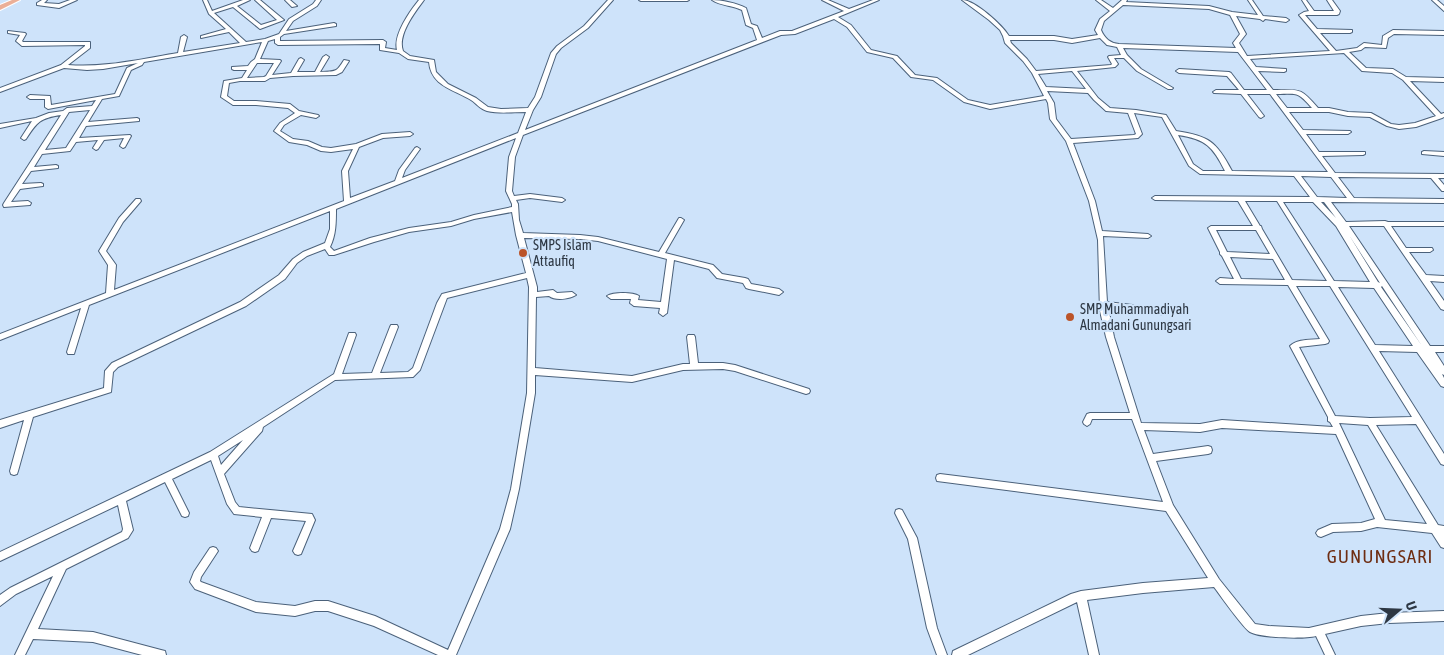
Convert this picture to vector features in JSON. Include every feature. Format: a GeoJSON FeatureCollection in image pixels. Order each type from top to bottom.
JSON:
{"type":"FeatureCollection","features":[{"type":"Feature","properties":{"kind":"main road"},"geometry":{"type":"LineString","coordinates":[[0,8],[16,0]]}},
{"type":"Feature","properties":{"kind":"street"},"geometry":{"type":"LineString","coordinates":[[32,0],[39,4],[59,6],[75,0]]}},
{"type":"Feature","properties":{"kind":"street"},"geometry":{"type":"LineString","coordinates":[[39,4],[45,0]]}},
{"type":"Feature","properties":{"kind":"street"},"geometry":{"type":"LineString","coordinates":[[215,0],[205,2],[212,12],[244,43]]}},
{"type":"Feature","properties":{"kind":"street"},"geometry":{"type":"LineString","coordinates":[[212,12],[248,0]]}},
{"type":"Feature","properties":{"kind":"street"},"geometry":{"type":"LineString","coordinates":[[233,5],[260,27],[281,20],[258,0]]}},
{"type":"Feature","properties":{"kind":"street"},"geometry":{"type":"LineString","coordinates":[[287,0],[294,6]]}},
{"type":"Feature","properties":{"kind":"street"},"geometry":{"type":"LineString","coordinates":[[319,0],[316,5],[291,20],[280,35],[278,42],[384,42],[382,49],[401,52],[408,57],[432,61],[433,72],[446,85],[474,99],[486,109],[501,111],[530,110]]}},
{"type":"Feature","properties":{"kind":"street"},"geometry":{"type":"LineString","coordinates":[[401,52],[400,37],[414,10],[422,0]]}},
{"type":"Feature","properties":{"kind":"street"},"geometry":{"type":"LineString","coordinates":[[213,551],[197,576],[195,582],[198,586],[256,607],[295,611],[315,606],[328,606],[375,621],[450,655],[504,529],[517,481],[531,393],[533,295],[515,209],[508,186],[509,175],[520,134],[530,110],[538,97],[553,54],[586,27],[611,0]]}},
{"type":"Feature","properties":{"kind":"street"},"geometry":{"type":"LineString","coordinates":[[641,0],[687,0]]}},
{"type":"Feature","properties":{"kind":"street"},"geometry":{"type":"LineString","coordinates":[[714,0],[724,5],[739,6],[744,9],[749,25],[755,28],[760,41]]}},
{"type":"Feature","properties":{"kind":"street"},"geometry":{"type":"LineString","coordinates":[[824,0],[848,11]]}},
{"type":"Feature","properties":{"kind":"street"},"geometry":{"type":"LineString","coordinates":[[0,338],[780,33],[793,33],[877,0]]}},
{"type":"Feature","properties":{"kind":"street"},"geometry":{"type":"LineString","coordinates":[[964,0],[1002,28],[1010,46],[1035,73],[1053,108],[1054,119],[1069,141],[1092,201],[1100,234],[1104,304],[1110,337],[1138,426],[1169,507],[1216,582],[1252,628],[1269,632],[1318,632],[1361,621],[1444,616]]}},
{"type":"Feature","properties":{"kind":"street"},"geometry":{"type":"LineString","coordinates":[[1098,0],[1112,10]]}},
{"type":"Feature","properties":{"kind":"street"},"geometry":{"type":"LineString","coordinates":[[1250,0],[1263,19]]}},
{"type":"Feature","properties":{"kind":"street"},"geometry":{"type":"LineString","coordinates":[[1304,0],[1314,13]]}},
{"type":"Feature","properties":{"kind":"street"},"geometry":{"type":"LineString","coordinates":[[1329,0],[1338,12],[1303,13],[1302,15],[1334,52]]}},
{"type":"Feature","properties":{"kind":"street"},"geometry":{"type":"LineString","coordinates":[[1434,0],[1444,9]]}},
{"type":"Feature","properties":{"kind":"street"},"geometry":{"type":"LineString","coordinates":[[1240,50],[1119,46],[1109,44],[1098,30],[1112,10],[1123,2],[1209,8],[1263,19],[1286,20]]}},
{"type":"Feature","properties":{"kind":"street"},"geometry":{"type":"LineString","coordinates":[[1232,14],[1243,34],[1242,39],[1236,43],[1240,50],[1352,200]]}},
{"type":"Feature","properties":{"kind":"street"},"geometry":{"type":"LineString","coordinates":[[835,17],[849,26],[869,51],[895,57],[913,76],[935,79],[975,105],[999,107],[1044,93],[1089,91]]}},
{"type":"Feature","properties":{"kind":"street"},"geometry":{"type":"LineString","coordinates":[[63,66],[92,68],[266,40],[280,35],[334,25]]}},
{"type":"Feature","properties":{"kind":"street"},"geometry":{"type":"LineString","coordinates":[[203,37],[230,30]]}},
{"type":"Feature","properties":{"kind":"street"},"geometry":{"type":"LineString","coordinates":[[1316,31],[1350,31]]}},
{"type":"Feature","properties":{"kind":"street"},"geometry":{"type":"LineString","coordinates":[[0,90],[63,66],[88,48],[88,43],[22,44],[20,41],[24,35],[10,32]]}},
{"type":"Feature","properties":{"kind":"street"},"geometry":{"type":"LineString","coordinates":[[1246,58],[1345,51],[1359,49],[1364,45],[1385,47],[1385,37],[1393,32],[1444,33]]}},
{"type":"Feature","properties":{"kind":"street"},"geometry":{"type":"LineString","coordinates":[[1008,38],[1054,38],[1072,41],[1101,36]]}},
{"type":"Feature","properties":{"kind":"street"},"geometry":{"type":"LineString","coordinates":[[180,54],[184,37]]}},
{"type":"Feature","properties":{"kind":"street"},"geometry":{"type":"LineString","coordinates":[[242,80],[266,40]]}},
{"type":"Feature","properties":{"kind":"street"},"geometry":{"type":"LineString","coordinates":[[1119,46],[1125,56],[1139,70],[1170,88]]}},
{"type":"Feature","properties":{"kind":"street"},"geometry":{"type":"LineString","coordinates":[[1285,110],[1316,109],[1371,115],[1390,125],[1399,127],[1416,125],[1442,116],[1405,79],[1393,71],[1364,70],[1345,51]]}},
{"type":"Feature","properties":{"kind":"street"},"geometry":{"type":"LineString","coordinates":[[1035,73],[1114,66],[1112,57],[1125,56]]}},
{"type":"Feature","properties":{"kind":"street"},"geometry":{"type":"LineString","coordinates":[[317,72],[326,57]]}},
{"type":"Feature","properties":{"kind":"street"},"geometry":{"type":"LineString","coordinates":[[30,98],[48,97],[48,107],[117,95],[129,70],[140,64],[142,60]]}},
{"type":"Feature","properties":{"kind":"street"},"geometry":{"type":"LineString","coordinates":[[293,74],[301,60]]}},
{"type":"Feature","properties":{"kind":"street"},"geometry":{"type":"LineString","coordinates":[[255,61],[278,61],[268,77]]}},
{"type":"Feature","properties":{"kind":"street"},"geometry":{"type":"LineString","coordinates":[[316,116],[301,112],[290,106],[233,103],[224,97],[226,82],[317,72],[336,73],[340,71],[346,61]]}},
{"type":"Feature","properties":{"kind":"street"},"geometry":{"type":"LineString","coordinates":[[234,68],[250,68]]}},
{"type":"Feature","properties":{"kind":"street"},"geometry":{"type":"LineString","coordinates":[[1073,69],[1089,91],[1106,109],[1164,116],[1194,168],[1202,173],[1444,176]]}},
{"type":"Feature","properties":{"kind":"street"},"geometry":{"type":"LineString","coordinates":[[1254,69],[1284,70]]}},
{"type":"Feature","properties":{"kind":"street"},"geometry":{"type":"LineString","coordinates":[[1179,72],[1227,74],[1233,78],[1261,116]]}},
{"type":"Feature","properties":{"kind":"street"},"geometry":{"type":"LineString","coordinates":[[1405,79],[1444,80]]}},
{"type":"Feature","properties":{"kind":"street"},"geometry":{"type":"LineString","coordinates":[[1216,92],[1270,91],[1300,93],[1316,109]]}},
{"type":"Feature","properties":{"kind":"street"},"geometry":{"type":"LineString","coordinates":[[40,152],[68,150],[100,98]]}},
{"type":"Feature","properties":{"kind":"street"},"geometry":{"type":"LineString","coordinates":[[28,203],[6,205],[67,110],[94,108]]}},
{"type":"Feature","properties":{"kind":"street"},"geometry":{"type":"LineString","coordinates":[[301,112],[282,124],[277,131],[291,141],[308,142],[324,150],[357,146],[382,136],[410,134]]}},
{"type":"Feature","properties":{"kind":"street"},"geometry":{"type":"LineString","coordinates":[[0,126],[35,119],[44,115],[65,113]]}},
{"type":"Feature","properties":{"kind":"street"},"geometry":{"type":"LineString","coordinates":[[1069,141],[1136,137],[1138,134],[1131,113]]}},
{"type":"Feature","properties":{"kind":"street"},"geometry":{"type":"LineString","coordinates":[[24,138],[35,119]]}},
{"type":"Feature","properties":{"kind":"street"},"geometry":{"type":"LineString","coordinates":[[84,124],[137,120]]}},
{"type":"Feature","properties":{"kind":"street"},"geometry":{"type":"LineString","coordinates":[[1302,132],[1348,132]]}},
{"type":"Feature","properties":{"kind":"street"},"geometry":{"type":"LineString","coordinates":[[1173,133],[1195,136],[1214,145],[1229,172]]}},
{"type":"Feature","properties":{"kind":"street"},"geometry":{"type":"LineString","coordinates":[[74,140],[128,136],[123,146]]}},
{"type":"Feature","properties":{"kind":"street"},"geometry":{"type":"LineString","coordinates":[[96,148],[102,138]]}},
{"type":"Feature","properties":{"kind":"street"},"geometry":{"type":"LineString","coordinates":[[347,202],[345,171],[357,146]]}},
{"type":"Feature","properties":{"kind":"street"},"geometry":{"type":"LineString","coordinates":[[398,181],[402,170],[417,148]]}},
{"type":"Feature","properties":{"kind":"street"},"geometry":{"type":"LineString","coordinates":[[1318,154],[1363,153]]}},
{"type":"Feature","properties":{"kind":"street"},"geometry":{"type":"LineString","coordinates":[[1424,153],[1444,154]]}},
{"type":"Feature","properties":{"kind":"street"},"geometry":{"type":"LineString","coordinates":[[29,170],[56,167]]}},
{"type":"Feature","properties":{"kind":"street"},"geometry":{"type":"LineString","coordinates":[[1296,174],[1316,201],[1342,224],[1375,284],[1444,372]]}},
{"type":"Feature","properties":{"kind":"street"},"geometry":{"type":"LineString","coordinates":[[1433,176],[1444,189]]}},
{"type":"Feature","properties":{"kind":"street"},"geometry":{"type":"LineString","coordinates":[[18,187],[41,185]]}},
{"type":"Feature","properties":{"kind":"street"},"geometry":{"type":"LineString","coordinates":[[512,198],[530,196],[562,200]]}},
{"type":"Feature","properties":{"kind":"street"},"geometry":{"type":"LineString","coordinates":[[1155,198],[1444,201]]}},
{"type":"Feature","properties":{"kind":"street"},"geometry":{"type":"LineString","coordinates":[[1241,200],[1325,341],[1294,346],[1339,431],[1382,524]]}},
{"type":"Feature","properties":{"kind":"street"},"geometry":{"type":"LineString","coordinates":[[1279,200],[1444,461]]}},
{"type":"Feature","properties":{"kind":"street"},"geometry":{"type":"LineString","coordinates":[[110,294],[112,265],[102,253],[103,248],[121,220],[138,201]]}},
{"type":"Feature","properties":{"kind":"street"},"geometry":{"type":"LineString","coordinates":[[1327,201],[1386,285],[1444,384]]}},
{"type":"Feature","properties":{"kind":"street"},"geometry":{"type":"LineString","coordinates":[[333,208],[333,229],[327,247],[331,253],[409,230],[451,224],[515,209]]}},
{"type":"Feature","properties":{"kind":"street"},"geometry":{"type":"LineString","coordinates":[[660,255],[682,220]]}},
{"type":"Feature","properties":{"kind":"street"},"geometry":{"type":"LineString","coordinates":[[1342,224],[1444,224]]}},
{"type":"Feature","properties":{"kind":"street"},"geometry":{"type":"LineString","coordinates":[[1385,224],[1444,307]]}},
{"type":"Feature","properties":{"kind":"street"},"geometry":{"type":"LineString","coordinates":[[1239,281],[1223,254],[1211,228],[1259,228]]}},
{"type":"Feature","properties":{"kind":"street"},"geometry":{"type":"LineString","coordinates":[[1100,234],[1148,236]]}},
{"type":"Feature","properties":{"kind":"street"},"geometry":{"type":"LineString","coordinates":[[519,235],[591,238],[712,267],[720,276],[745,281],[748,286],[779,292]]}},
{"type":"Feature","properties":{"kind":"street"},"geometry":{"type":"LineString","coordinates":[[0,424],[108,390],[109,371],[115,365],[243,304],[282,277],[295,261],[305,254],[329,244]]}},
{"type":"Feature","properties":{"kind":"street"},"geometry":{"type":"LineString","coordinates":[[1404,250],[1430,250]]}},
{"type":"Feature","properties":{"kind":"street"},"geometry":{"type":"LineString","coordinates":[[1223,254],[1276,257]]}},
{"type":"Feature","properties":{"kind":"street"},"geometry":{"type":"LineString","coordinates":[[611,296],[635,296],[634,303],[663,309],[671,258]]}},
{"type":"Feature","properties":{"kind":"street"},"geometry":{"type":"LineString","coordinates":[[0,557],[213,455],[322,383],[337,376],[410,375],[416,370],[441,304],[446,296],[530,275]]}},
{"type":"Feature","properties":{"kind":"street"},"geometry":{"type":"LineString","coordinates":[[1424,278],[1444,279]]}},
{"type":"Feature","properties":{"kind":"street"},"geometry":{"type":"LineString","coordinates":[[1220,281],[1331,282],[1386,285]]}},
{"type":"Feature","properties":{"kind":"street"},"geometry":{"type":"LineString","coordinates":[[533,295],[553,293],[553,296],[572,295]]}},
{"type":"Feature","properties":{"kind":"street"},"geometry":{"type":"LineString","coordinates":[[71,352],[86,304]]}},
{"type":"Feature","properties":{"kind":"street"},"geometry":{"type":"LineString","coordinates":[[1104,304],[1166,312]]}},
{"type":"Feature","properties":{"kind":"street"},"geometry":{"type":"LineString","coordinates":[[375,374],[394,327]]}},
{"type":"Feature","properties":{"kind":"street"},"geometry":{"type":"LineString","coordinates":[[337,376],[352,335]]}},
{"type":"Feature","properties":{"kind":"street"},"geometry":{"type":"LineString","coordinates":[[691,337],[694,366]]}},
{"type":"Feature","properties":{"kind":"street"},"geometry":{"type":"LineString","coordinates":[[1372,348],[1444,349]]}},
{"type":"Feature","properties":{"kind":"street"},"geometry":{"type":"LineString","coordinates":[[532,370],[632,378],[694,366],[735,368],[806,391]]}},
{"type":"Feature","properties":{"kind":"street"},"geometry":{"type":"LineString","coordinates":[[14,471],[30,415]]}},
{"type":"Feature","properties":{"kind":"street"},"geometry":{"type":"LineString","coordinates":[[1087,422],[1090,416],[1135,416]]}},
{"type":"Feature","properties":{"kind":"street"},"geometry":{"type":"LineString","coordinates":[[220,472],[268,419]]}},
{"type":"Feature","properties":{"kind":"street"},"geometry":{"type":"LineString","coordinates":[[1331,419],[1370,422],[1417,420]]}},
{"type":"Feature","properties":{"kind":"street"},"geometry":{"type":"LineString","coordinates":[[1370,422],[1440,529],[1444,544]]}},
{"type":"Feature","properties":{"kind":"street"},"geometry":{"type":"LineString","coordinates":[[1138,426],[1193,428],[1222,424],[1339,431]]}},
{"type":"Feature","properties":{"kind":"street"},"geometry":{"type":"LineString","coordinates":[[1150,458],[1208,450]]}},
{"type":"Feature","properties":{"kind":"street"},"geometry":{"type":"LineString","coordinates":[[213,455],[233,508],[242,513],[310,517],[311,520],[298,551]]}},
{"type":"Feature","properties":{"kind":"street"},"geometry":{"type":"LineString","coordinates":[[167,478],[185,513]]}},
{"type":"Feature","properties":{"kind":"street"},"geometry":{"type":"LineString","coordinates":[[940,478],[1169,507]]}},
{"type":"Feature","properties":{"kind":"street"},"geometry":{"type":"LineString","coordinates":[[0,601],[12,591],[62,568],[128,533],[121,500]]}},
{"type":"Feature","properties":{"kind":"street"},"geometry":{"type":"LineString","coordinates":[[900,513],[912,538],[932,628],[942,655]]}},
{"type":"Feature","properties":{"kind":"street"},"geometry":{"type":"LineString","coordinates":[[255,548],[268,514]]}},
{"type":"Feature","properties":{"kind":"street"},"geometry":{"type":"LineString","coordinates":[[1322,533],[1335,527],[1382,524],[1440,529]]}},
{"type":"Feature","properties":{"kind":"street"},"geometry":{"type":"LineString","coordinates":[[20,655],[32,634],[62,568]]}},
{"type":"Feature","properties":{"kind":"street"},"geometry":{"type":"LineString","coordinates":[[957,655],[1071,599],[1081,596],[1143,588],[1216,582]]}},
{"type":"Feature","properties":{"kind":"street"},"geometry":{"type":"LineString","coordinates":[[1081,596],[1094,655]]}},
{"type":"Feature","properties":{"kind":"street"},"geometry":{"type":"LineString","coordinates":[[1318,632],[1330,655]]}},
{"type":"Feature","properties":{"kind":"street"},"geometry":{"type":"LineString","coordinates":[[32,634],[93,637],[161,655]]}},
{"type":"Feature","properties":{"kind":"place","name":"SMPS Islam Attaufiq"},"geometry":{"type":"Point","coordinates":[523,253]}},
{"type":"Feature","properties":{"kind":"place","name":"SMP Muhammadiyah Almadani Gunungsari"},"geometry":{"type":"Point","coordinates":[1070,317]}},
{"type":"Feature","properties":{"kind":"district","name":"GUNUNGSARI"},"geometry":{"type":"Point","coordinates":[1380,556]}}]}
